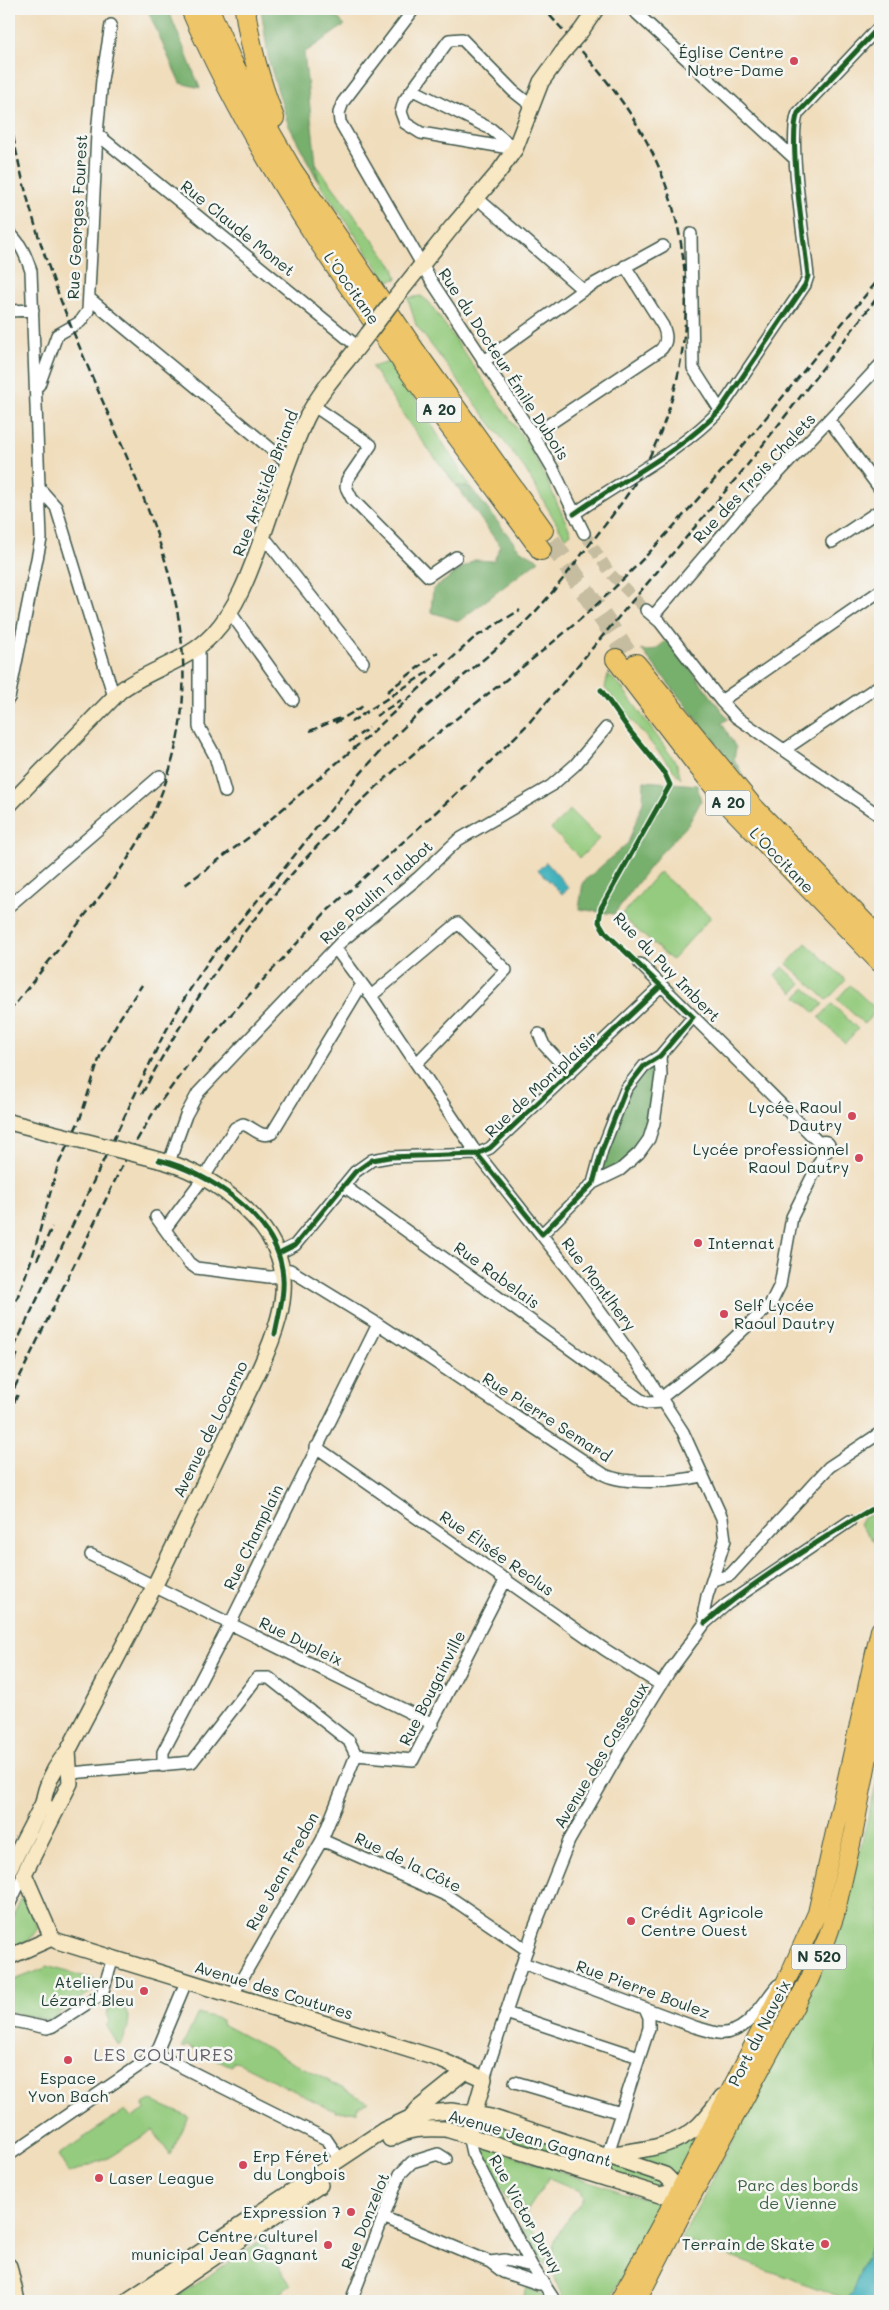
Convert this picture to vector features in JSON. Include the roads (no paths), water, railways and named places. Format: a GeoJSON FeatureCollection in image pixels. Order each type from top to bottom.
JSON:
{"type":"FeatureCollection","features":[{"type":"Feature","properties":{"kind":"highway","name":"L'Occitane"},"geometry":{"type":"LineString","coordinates":[[191,9],[229,90],[294,205],[370,316],[546,545],[292,170],[230,58],[209,9]]}},
{"type":"Feature","properties":{"kind":"highway"},"geometry":{"type":"LineString","coordinates":[[245,9],[249,40],[259,79],[292,170]]}},
{"type":"Feature","properties":{"kind":"highway","name":"L'Occitane"},"geometry":{"type":"LineString","coordinates":[[880,939],[753,807],[621,655],[694,762],[730,806],[880,962]]}},
{"type":"Feature","properties":{"kind":"main road","name":"Port du Naveix"},"geometry":{"type":"LineString","coordinates":[[637,2301],[679,2219],[686,2193],[733,2085],[790,1973],[817,1914],[880,1630]]}},
{"type":"Feature","properties":{"kind":"main road","name":"Port du Naveix"},"geometry":{"type":"LineString","coordinates":[[619,2301],[686,2193],[808,1980],[827,1938],[835,1915],[854,1831],[880,1694]]}},
{"type":"Feature","properties":{"kind":"street","name":"Rue du Docteur Émile Dubois"},"geometry":{"type":"LineString","coordinates":[[414,9],[343,102],[339,113],[340,122],[422,265],[483,362],[533,435],[553,469],[584,533]]}},
{"type":"Feature","properties":{"kind":"street","name":"Rue Aristide Briand"},"geometry":{"type":"LineString","coordinates":[[9,805],[114,697],[135,681],[199,648],[214,634],[230,612],[248,576],[288,463],[314,406],[392,302],[515,149],[542,82],[596,9]]}},
{"type":"Feature","properties":{"kind":"street"},"geometry":{"type":"LineString","coordinates":[[632,9],[796,159]]}},
{"type":"Feature","properties":{"kind":"street","name":"Rue Georges Fourest"},"geometry":{"type":"LineString","coordinates":[[37,390],[56,335],[83,320],[88,311],[102,80],[110,25]]}},
{"type":"Feature","properties":{"kind":"street"},"geometry":{"type":"LineString","coordinates":[[574,514],[681,445],[720,410],[805,285],[808,276],[796,159],[795,120],[798,112],[880,26]]}},
{"type":"Feature","properties":{"kind":"street"},"geometry":{"type":"LineString","coordinates":[[515,149],[421,133],[405,123],[401,112],[404,101],[449,40],[462,39],[513,91],[532,106]]}},
{"type":"Feature","properties":{"kind":"street"},"geometry":{"type":"LineString","coordinates":[[412,90],[491,129],[515,149]]}},
{"type":"Feature","properties":{"kind":"street","name":"Rue Claude Monet"},"geometry":{"type":"LineString","coordinates":[[98,134],[358,347]]}},
{"type":"Feature","properties":{"kind":"street"},"geometry":{"type":"LineString","coordinates":[[477,198],[583,290]]}},
{"type":"Feature","properties":{"kind":"street"},"geometry":{"type":"LineString","coordinates":[[9,233],[22,248],[31,271],[41,518],[41,539],[14,653],[9,698]]}},
{"type":"Feature","properties":{"kind":"street"},"geometry":{"type":"LineString","coordinates":[[691,234],[693,368],[720,410]]}},
{"type":"Feature","properties":{"kind":"street"},"geometry":{"type":"LineString","coordinates":[[483,362],[583,290],[663,246]]}},
{"type":"Feature","properties":{"kind":"street"},"geometry":{"type":"LineString","coordinates":[[533,435],[659,351],[665,344],[666,332],[663,326],[625,266]]}},
{"type":"Feature","properties":{"kind":"street"},"geometry":{"type":"LineString","coordinates":[[90,299],[288,463]]}},
{"type":"Feature","properties":{"kind":"street"},"geometry":{"type":"LineString","coordinates":[[9,311],[33,310]]}},
{"type":"Feature","properties":{"kind":"street","name":"Rue des Trois Chalets"},"geometry":{"type":"LineString","coordinates":[[721,701],[650,613],[880,365]]}},
{"type":"Feature","properties":{"kind":"street"},"geometry":{"type":"LineString","coordinates":[[314,406],[371,445],[347,480],[346,487],[352,499],[428,576],[456,557]]}},
{"type":"Feature","properties":{"kind":"street"},"geometry":{"type":"LineString","coordinates":[[829,420],[880,489]]}},
{"type":"Feature","properties":{"kind":"street"},"geometry":{"type":"LineString","coordinates":[[39,488],[56,507],[63,536],[114,697]]}},
{"type":"Feature","properties":{"kind":"street"},"geometry":{"type":"LineString","coordinates":[[832,542],[880,510]]}},
{"type":"Feature","properties":{"kind":"street"},"geometry":{"type":"LineString","coordinates":[[41,518],[50,520],[63,536]]}},
{"type":"Feature","properties":{"kind":"street"},"geometry":{"type":"LineString","coordinates":[[262,538],[268,542],[364,662]]}},
{"type":"Feature","properties":{"kind":"street"},"geometry":{"type":"LineString","coordinates":[[880,591],[721,701],[736,716],[880,816]]}},
{"type":"Feature","properties":{"kind":"street"},"geometry":{"type":"LineString","coordinates":[[230,612],[293,700]]}},
{"type":"Feature","properties":{"kind":"street"},"geometry":{"type":"LineString","coordinates":[[199,648],[199,726],[215,756],[225,792]]}},
{"type":"Feature","properties":{"kind":"street"},"geometry":{"type":"LineString","coordinates":[[784,750],[880,685]]}},
{"type":"Feature","properties":{"kind":"street","name":"Rue Paulin Talabot"},"geometry":{"type":"LineString","coordinates":[[164,1161],[198,1093],[336,949],[342,940],[418,878],[458,840],[551,786],[576,765],[606,728]]}},
{"type":"Feature","properties":{"kind":"street"},"geometry":{"type":"LineString","coordinates":[[9,906],[160,776]]}},
{"type":"Feature","properties":{"kind":"street"},"geometry":{"type":"LineString","coordinates":[[371,996],[458,923],[506,970],[417,1064]]}},
{"type":"Feature","properties":{"kind":"street","name":"Rue Montlhery"},"geometry":{"type":"LineString","coordinates":[[336,949],[371,996],[477,1154],[581,1285],[648,1378],[688,1442],[701,1476]]}},
{"type":"Feature","properties":{"kind":"street","name":"Rue du Puy Imbert"},"geometry":{"type":"LineString","coordinates":[[640,964],[822,1148],[792,1218],[780,1285],[770,1305],[717,1354],[662,1400]]}},
{"type":"Feature","properties":{"kind":"street"},"geometry":{"type":"LineString","coordinates":[[165,1230],[204,1178],[239,1125],[247,1125],[267,1136],[272,1133],[362,984]]}},
{"type":"Feature","properties":{"kind":"street","name":"Rue de Montplaisir"},"geometry":{"type":"LineString","coordinates":[[279,1254],[295,1245],[355,1172],[372,1160],[389,1157],[477,1154],[490,1148],[661,986]]}},
{"type":"Feature","properties":{"kind":"street"},"geometry":{"type":"LineString","coordinates":[[594,1183],[602,1150],[626,1089],[644,1066],[660,1056],[693,1017]]}},
{"type":"Feature","properties":{"kind":"street","name":"Rue de Montplaisir"},"geometry":{"type":"LineString","coordinates":[[539,1034],[544,1045],[570,1073]]}},
{"type":"Feature","properties":{"kind":"street"},"geometry":{"type":"LineString","coordinates":[[542,1234],[594,1183],[620,1170],[639,1153],[649,1139],[654,1123],[661,1075],[660,1056]]}},
{"type":"Feature","properties":{"kind":"street","name":"Avenue de Locarno"},"geometry":{"type":"LineString","coordinates":[[9,1122],[164,1161],[204,1178],[221,1189],[259,1221],[279,1254],[283,1273],[283,1290],[275,1334],[154,1587],[68,1751],[57,1763],[64,1771],[46,1789],[50,1807]]}},
{"type":"Feature","properties":{"kind":"street","name":"Rue Rabelais"},"geometry":{"type":"LineString","coordinates":[[344,1186],[647,1403],[662,1400]]}},
{"type":"Feature","properties":{"kind":"street"},"geometry":{"type":"LineString","coordinates":[[156,1217],[189,1263],[196,1268],[269,1277],[283,1273]]}},
{"type":"Feature","properties":{"kind":"street","name":"Rue Pierre Semard"},"geometry":{"type":"LineString","coordinates":[[283,1273],[290,1270],[378,1324],[605,1475],[619,1480],[666,1481],[701,1476]]}},
{"type":"Feature","properties":{"kind":"street","name":"Rue Champlain"},"geometry":{"type":"LineString","coordinates":[[163,1766],[163,1752],[230,1624],[378,1324]]}},
{"type":"Feature","properties":{"kind":"street"},"geometry":{"type":"LineString","coordinates":[[631,1392],[642,1387],[648,1378]]}},
{"type":"Feature","properties":{"kind":"street"},"geometry":{"type":"LineString","coordinates":[[713,1580],[730,1575],[829,1468],[880,1433]]}},
{"type":"Feature","properties":{"kind":"street","name":"Rue Élisée Reclus"},"geometry":{"type":"LineString","coordinates":[[316,1447],[628,1666],[661,1685]]}},
{"type":"Feature","properties":{"kind":"street"},"geometry":{"type":"LineString","coordinates":[[701,1476],[722,1518],[725,1540],[704,1611],[705,1623]]}},
{"type":"Feature","properties":{"kind":"street","name":"Avenue des Casseaux"},"geometry":{"type":"LineString","coordinates":[[484,2079],[543,1903],[569,1840],[623,1746],[661,1685],[705,1623],[727,1604],[850,1522]]}},
{"type":"Feature","properties":{"kind":"street","name":"Rue Dupleix"},"geometry":{"type":"LineString","coordinates":[[90,1555],[433,1724]]}},
{"type":"Feature","properties":{"kind":"street","name":"Rue Bougainville"},"geometry":{"type":"LineString","coordinates":[[356,1755],[413,1760],[506,1579]]}},
{"type":"Feature","properties":{"kind":"street"},"geometry":{"type":"LineString","coordinates":[[64,1771],[163,1766],[192,1762],[257,1678],[269,1678],[349,1741],[356,1755]]}},
{"type":"Feature","properties":{"kind":"street","name":"Rue Jean Fredon"},"geometry":{"type":"LineString","coordinates":[[232,1996],[322,1840],[356,1755]]}},
{"type":"Feature","properties":{"kind":"street"},"geometry":{"type":"LineString","coordinates":[[9,1869],[50,1807]]}},
{"type":"Feature","properties":{"kind":"street"},"geometry":{"type":"LineString","coordinates":[[9,1905],[24,1874],[50,1807]]}},
{"type":"Feature","properties":{"kind":"street","name":"Rue de la Côte"},"geometry":{"type":"LineString","coordinates":[[322,1840],[448,1896],[527,1950]]}},
{"type":"Feature","properties":{"kind":"street"},"geometry":{"type":"LineString","coordinates":[[9,1957],[52,1938],[24,1874]]}},
{"type":"Feature","properties":{"kind":"street","name":"Avenue des Coutures"},"geometry":{"type":"LineString","coordinates":[[52,1938],[186,1982],[436,2058],[464,2072],[484,2079]]}},
{"type":"Feature","properties":{"kind":"street"},"geometry":{"type":"LineString","coordinates":[[9,2020],[47,2028],[53,2026],[102,1994],[113,1958]]}},
{"type":"Feature","properties":{"kind":"street","name":"Rue Pierre Boulez"},"geometry":{"type":"LineString","coordinates":[[523,1963],[695,2027],[720,2033],[739,2030],[790,1973]]}},
{"type":"Feature","properties":{"kind":"street"},"geometry":{"type":"LineString","coordinates":[[9,2155],[156,2054],[186,1982]]}},
{"type":"Feature","properties":{"kind":"street"},"geometry":{"type":"LineString","coordinates":[[607,2179],[604,2165],[649,2028],[649,2017],[644,2008]]}},
{"type":"Feature","properties":{"kind":"street"},"geometry":{"type":"LineString","coordinates":[[506,2013],[639,2057]]}},
{"type":"Feature","properties":{"kind":"street"},"geometry":{"type":"LineString","coordinates":[[156,2054],[318,2135],[330,2144],[340,2160]]}},
{"type":"Feature","properties":{"kind":"street"},"geometry":{"type":"LineString","coordinates":[[410,2118],[419,2108],[464,2072]]}},
{"type":"Feature","properties":{"kind":"street"},"geometry":{"type":"LineString","coordinates":[[468,2135],[484,2079]]}},
{"type":"Feature","properties":{"kind":"street"},"geometry":{"type":"LineString","coordinates":[[515,2082],[621,2113]]}},
{"type":"Feature","properties":{"kind":"street","name":"Avenue Jean Gagnant"},"geometry":{"type":"LineString","coordinates":[[607,2155],[637,2151],[681,2138],[699,2125],[733,2085]]}},
{"type":"Feature","properties":{"kind":"street","name":"Avenue Jean Gagnant"},"geometry":{"type":"LineString","coordinates":[[127,2301],[384,2130],[410,2118],[451,2111],[492,2117],[665,2175],[686,2193]]}},
{"type":"Feature","properties":{"kind":"street","name":"Avenue Jean Gagnant"},"geometry":{"type":"LineString","coordinates":[[150,2301],[392,2137],[422,2128],[446,2129],[468,2135],[660,2195],[686,2193]]}},
{"type":"Feature","properties":{"kind":"street","name":"Rue Victor Duruy"},"geometry":{"type":"LineString","coordinates":[[468,2135],[472,2153],[532,2266],[555,2301]]}},
{"type":"Feature","properties":{"kind":"street","name":"Rue Donzelot"},"geometry":{"type":"LineString","coordinates":[[351,2301],[400,2174],[412,2162],[438,2154],[446,2159]]}},
{"type":"Feature","properties":{"kind":"street"},"geometry":{"type":"LineString","coordinates":[[383,2217],[490,2262],[503,2272],[539,2284],[544,2283]]}},
{"type":"Feature","properties":{"kind":"street"},"geometry":{"type":"LineString","coordinates":[[505,2260],[515,2250],[516,2234]]}},
{"type":"Feature","properties":{"kind":"street"},"geometry":{"type":"LineString","coordinates":[[490,2262],[505,2260],[532,2266]]}},
{"type":"Feature","properties":{"kind":"street"},"geometry":{"type":"LineString","coordinates":[[9,2271],[17,2301]]}},
{"type":"Feature","properties":{"kind":"water"},"geometry":{"type":"Polygon","coordinates":[[[546,862],[569,888],[562,894],[538,870],[546,862]]]}},
{"type":"Feature","properties":{"kind":"water"},"geometry":{"type":"Polygon","coordinates":[[[880,2222],[880,2301],[846,2301],[853,2289],[880,2222]]]}},
{"type":"Feature","properties":{"kind":"tunnel"},"geometry":{"type":"LineString","coordinates":[[584,533],[610,573],[646,610]]}},
{"type":"Feature","properties":{"kind":"tunnel"},"geometry":{"type":"LineString","coordinates":[[551,541],[626,652]]}},
{"type":"Feature","properties":{"kind":"railway"},"geometry":{"type":"LineString","coordinates":[[9,30],[13,9]]}},
{"type":"Feature","properties":{"kind":"railway"},"geometry":{"type":"LineString","coordinates":[[9,1358],[161,1040],[184,999],[210,959],[378,753],[427,707],[517,630],[548,598],[626,496],[638,478],[658,437],[673,394],[682,350],[686,306],[683,261],[675,217],[662,174],[632,116],[596,68],[544,9]]}},
{"type":"Feature","properties":{"kind":"railway"},"geometry":{"type":"LineString","coordinates":[[9,113],[14,143],[29,203],[57,291],[153,522],[170,580],[181,638],[183,698],[173,759],[149,822],[142,835],[110,884],[9,1012]]}},
{"type":"Feature","properties":{"kind":"railway"},"geometry":{"type":"LineString","coordinates":[[142,1094],[199,996],[230,951],[298,866],[376,787],[419,749],[562,635],[608,594],[645,557],[715,479],[880,278]]}},
{"type":"Feature","properties":{"kind":"railway"},"geometry":{"type":"LineString","coordinates":[[9,1399],[124,1162],[156,1108],[186,1067],[226,1020],[325,913],[481,771],[528,724],[745,468],[880,294]]}},
{"type":"Feature","properties":{"kind":"railway"},"geometry":{"type":"LineString","coordinates":[[185,885],[252,835],[365,739],[474,638],[520,610]]}},
{"type":"Feature","properties":{"kind":"railway"},"geometry":{"type":"LineString","coordinates":[[387,692],[438,652]]}},
{"type":"Feature","properties":{"kind":"railway"},"geometry":{"type":"LineString","coordinates":[[351,722],[431,670]]}},
{"type":"Feature","properties":{"kind":"railway"},"geometry":{"type":"LineString","coordinates":[[376,716],[401,700]]}},
{"type":"Feature","properties":{"kind":"railway"},"geometry":{"type":"LineString","coordinates":[[335,723],[365,705]]}},
{"type":"Feature","properties":{"kind":"railway"},"geometry":{"type":"LineString","coordinates":[[310,731],[340,718]]}},
{"type":"Feature","properties":{"kind":"railway"},"geometry":{"type":"LineString","coordinates":[[349,742],[369,728]]}},
{"type":"Feature","properties":{"kind":"railway"},"geometry":{"type":"LineString","coordinates":[[12,1312],[33,1255],[58,1165],[80,1119],[102,1050],[142,985]]}},
{"type":"Feature","properties":{"kind":"railway"},"geometry":{"type":"LineString","coordinates":[[37,1260],[52,1227]]}},
{"type":"Feature","properties":{"kind":"railway"},"geometry":{"type":"LineString","coordinates":[[9,1372],[19,1351]]}},
{"type":"Feature","properties":{"kind":"railway"},"geometry":{"type":"LineString","coordinates":[[9,1413],[18,1394]]}},
{"type":"Feature","properties":{"kind":"place","name":"Église Centre Notre-Dame"},"geometry":{"type":"Point","coordinates":[794,61]}},
{"type":"Feature","properties":{"kind":"place","name":"Lycée Raoul Dautry"},"geometry":{"type":"Point","coordinates":[852,1116]}},
{"type":"Feature","properties":{"kind":"place","name":"Lycée professionnel Raoul Dautry"},"geometry":{"type":"Point","coordinates":[859,1158]}},
{"type":"Feature","properties":{"kind":"place","name":"Internat"},"geometry":{"type":"Point","coordinates":[698,1243]}},
{"type":"Feature","properties":{"kind":"place","name":"Self Lycée Raoul Dautry"},"geometry":{"type":"Point","coordinates":[724,1314]}},
{"type":"Feature","properties":{"kind":"place","name":"Crédit Agricole Centre Ouest"},"geometry":{"type":"Point","coordinates":[631,1921]}},
{"type":"Feature","properties":{"kind":"place","name":"Atelier Du Lézard Bleu"},"geometry":{"type":"Point","coordinates":[144,1991]}},
{"type":"Feature","properties":{"kind":"place","name":"Espace Yvon Bach"},"geometry":{"type":"Point","coordinates":[68,2060]}},
{"type":"Feature","properties":{"kind":"place","name":"Erp Féret du Longbois"},"geometry":{"type":"Point","coordinates":[243,2165]}},
{"type":"Feature","properties":{"kind":"place","name":"Laser League"},"geometry":{"type":"Point","coordinates":[99,2178]}},
{"type":"Feature","properties":{"kind":"place","name":"Expression 7"},"geometry":{"type":"Point","coordinates":[351,2212]}},
{"type":"Feature","properties":{"kind":"place","name":"Terrain de Skate"},"geometry":{"type":"Point","coordinates":[825,2244]}},
{"type":"Feature","properties":{"kind":"place","name":"Centre culturel municipal Jean Gagnant"},"geometry":{"type":"Point","coordinates":[328,2245]}},
{"type":"Feature","properties":{"kind":"district","name":"LES COUTURES"},"geometry":{"type":"Point","coordinates":[164,2055]}},
{"type":"Feature","properties":{"kind":"park label","name":"Parc des bords de Vienne"},"geometry":{"type":"Point","coordinates":[798,2194]}}]}
